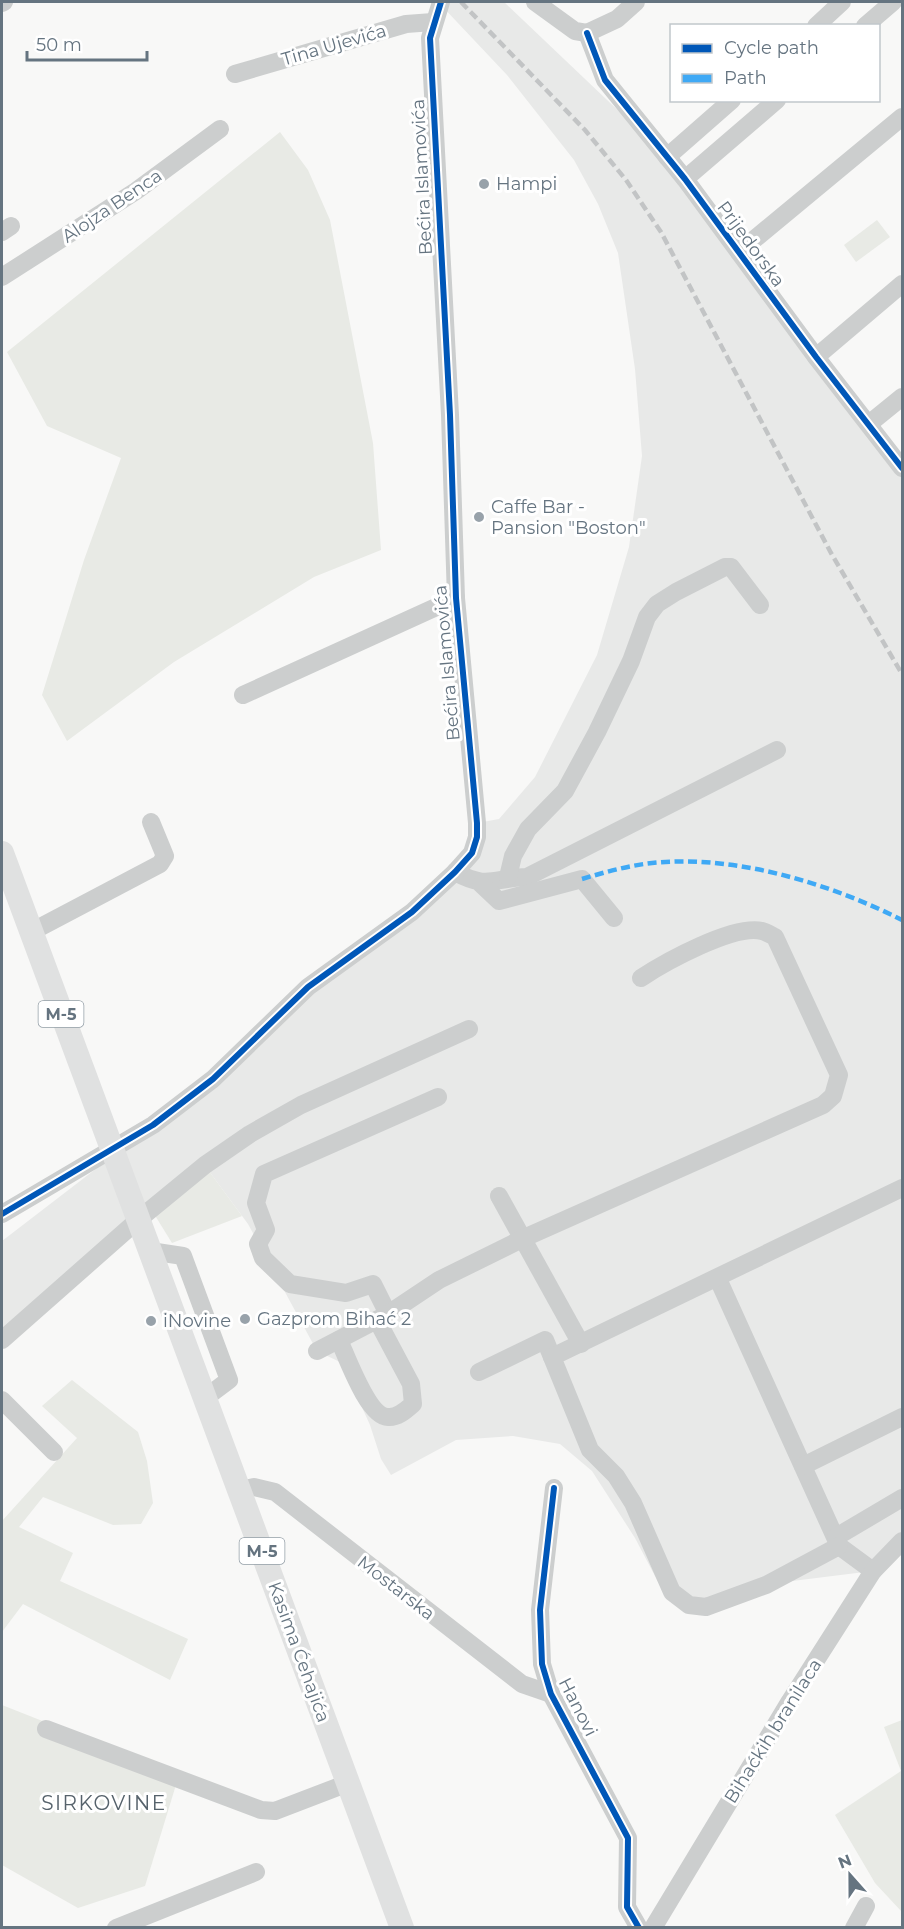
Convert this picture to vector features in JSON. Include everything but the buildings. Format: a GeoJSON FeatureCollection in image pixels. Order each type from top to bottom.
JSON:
{"type":"FeatureCollection","features":[{"type":"Feature","properties":{"kind":"main road","name":"M-5"},"geometry":{"type":"LineString","coordinates":[[2,853],[111,1149]]}},
{"type":"Feature","properties":{"kind":"main road","name":"Kasima Ćehajića"},"geometry":{"type":"LineString","coordinates":[[111,1149],[402,1928]]}},
{"type":"Feature","properties":{"kind":"street","name":"Bećira Islamovića"},"geometry":{"type":"LineString","coordinates":[[2,1214],[153,1125],[213,1079],[308,987],[412,912],[472,853],[477,837],[456,598],[450,415],[430,38],[439,2]]}},
{"type":"Feature","properties":{"kind":"street"},"geometry":{"type":"LineString","coordinates":[[535,2],[574,31],[587,33],[616,18],[636,2]]}},
{"type":"Feature","properties":{"kind":"street"},"geometry":{"type":"LineString","coordinates":[[818,24],[842,2]]}},
{"type":"Feature","properties":{"kind":"street"},"geometry":{"type":"LineString","coordinates":[[866,24],[893,2]]}},
{"type":"Feature","properties":{"kind":"street","name":"Tina Ujevića"},"geometry":{"type":"LineString","coordinates":[[235,74],[406,24],[433,22]]}},
{"type":"Feature","properties":{"kind":"street","name":"Prijedorska"},"geometry":{"type":"LineString","coordinates":[[587,33],[605,80],[685,179],[816,357],[901,462]]}},
{"type":"Feature","properties":{"kind":"street"},"geometry":{"type":"LineString","coordinates":[[667,157],[730,102]]}},
{"type":"Feature","properties":{"kind":"street"},"geometry":{"type":"LineString","coordinates":[[685,179],[775,102]]}},
{"type":"Feature","properties":{"kind":"street"},"geometry":{"type":"LineString","coordinates":[[739,252],[903,117]]}},
{"type":"Feature","properties":{"kind":"street","name":"Alojza Benca"},"geometry":{"type":"LineString","coordinates":[[2,277],[136,191],[220,129]]}},
{"type":"Feature","properties":{"kind":"street"},"geometry":{"type":"LineString","coordinates":[[816,357],[903,284]]}},
{"type":"Feature","properties":{"kind":"street"},"geometry":{"type":"LineString","coordinates":[[870,423],[903,397]]}},
{"type":"Feature","properties":{"kind":"street"},"geometry":{"type":"LineString","coordinates":[[508,877],[513,856],[528,829],[565,791],[631,661],[647,617],[657,604],[700,579],[731,567],[760,605]]}},
{"type":"Feature","properties":{"kind":"street"},"geometry":{"type":"LineString","coordinates":[[243,695],[456,598]]}},
{"type":"Feature","properties":{"kind":"street"},"geometry":{"type":"LineString","coordinates":[[481,884],[508,877],[527,877],[777,750]]}},
{"type":"Feature","properties":{"kind":"street"},"geometry":{"type":"LineString","coordinates":[[31,932],[160,864],[165,856],[151,822]]}},
{"type":"Feature","properties":{"kind":"street"},"geometry":{"type":"LineString","coordinates":[[455,872],[481,884],[499,901],[582,879],[614,918]]}},
{"type":"Feature","properties":{"kind":"street"},"geometry":{"type":"LineString","coordinates":[[317,1351],[382,1317],[439,1280],[524,1238],[823,1106],[833,1096],[839,1075],[775,937],[762,931],[747,931],[692,948],[642,978]]}},
{"type":"Feature","properties":{"kind":"street"},"geometry":{"type":"LineString","coordinates":[[2,1340],[138,1220],[205,1165],[250,1134],[301,1105],[469,1029]]}},
{"type":"Feature","properties":{"kind":"street"},"geometry":{"type":"LineString","coordinates":[[339,1340],[367,1400],[378,1414],[389,1418],[402,1413],[412,1404],[411,1384],[382,1317],[373,1284],[346,1293],[290,1284],[263,1258],[258,1244],[266,1230],[256,1203],[264,1174],[438,1097]]}},
{"type":"Feature","properties":{"kind":"street"},"geometry":{"type":"LineString","coordinates":[[552,1357],[903,1188]]}},
{"type":"Feature","properties":{"kind":"street"},"geometry":{"type":"LineString","coordinates":[[499,1196],[581,1344]]}},
{"type":"Feature","properties":{"kind":"street"},"geometry":{"type":"LineString","coordinates":[[718,1279],[838,1541],[873,1571]]}},
{"type":"Feature","properties":{"kind":"street"},"geometry":{"type":"LineString","coordinates":[[478,1372],[545,1340],[590,1450],[616,1476],[633,1503],[672,1592],[689,1605],[706,1607],[766,1585],[903,1498]]}},
{"type":"Feature","properties":{"kind":"street"},"geometry":{"type":"LineString","coordinates":[[2,1400],[54,1452]]}},
{"type":"Feature","properties":{"kind":"street"},"geometry":{"type":"LineString","coordinates":[[803,1466],[903,1417]]}},
{"type":"Feature","properties":{"kind":"street","name":"Mostarska"},"geometry":{"type":"LineString","coordinates":[[240,1490],[254,1487],[275,1492],[522,1684],[536,1691],[551,1694]]}},
{"type":"Feature","properties":{"kind":"street","name":"Hanovi"},"geometry":{"type":"LineString","coordinates":[[554,1488],[540,1610],[542,1664],[551,1694],[628,1838],[627,1907],[639,1928]]}},
{"type":"Feature","properties":{"kind":"street","name":"Bihaćkih branilaca"},"geometry":{"type":"LineString","coordinates":[[653,1928],[790,1701],[873,1571],[903,1541]]}},
{"type":"Feature","properties":{"kind":"street"},"geometry":{"type":"LineString","coordinates":[[46,1729],[261,1810],[274,1811],[348,1783]]}},
{"type":"Feature","properties":{"kind":"street"},"geometry":{"type":"LineString","coordinates":[[116,1928],[256,1872]]}},
{"type":"Feature","properties":{"kind":"street"},"geometry":{"type":"LineString","coordinates":[[855,1928],[866,1906]]}},
{"type":"Feature","properties":{"kind":"shaded area"},"geometry":{"type":"Polygon","coordinates":[[[441,2],[504,2],[667,157],[902,468],[902,1541],[873,1571],[776,1583],[704,1607],[667,1599],[635,1538],[592,1471],[560,1444],[513,1436],[456,1440],[391,1475],[381,1459],[370,1425],[342,1363],[317,1351],[248,1224],[206,1167],[2,1340],[2,1241],[153,1125],[455,872],[477,823],[499,819],[535,777],[597,655],[629,547],[642,456],[635,369],[618,253],[598,204],[574,160],[507,75],[440,4],[441,2]]]}},
{"type":"Feature","properties":{"kind":"shaded area"},"geometry":{"type":"Polygon","coordinates":[[[280,132],[308,170],[330,220],[373,443],[381,550],[314,577],[174,662],[67,741],[42,695],[84,560],[121,458],[47,426],[7,352],[280,132]]]}},
{"type":"Feature","properties":{"kind":"shaded area"},"geometry":{"type":"Polygon","coordinates":[[[877,220],[890,237],[856,262],[844,245],[877,220]]]}},
{"type":"Feature","properties":{"kind":"shaded area"},"geometry":{"type":"Polygon","coordinates":[[[206,1167],[242,1216],[172,1243],[151,1209],[206,1167]]]}},
{"type":"Feature","properties":{"kind":"shaded area"},"geometry":{"type":"Polygon","coordinates":[[[72,1380],[138,1432],[147,1461],[153,1503],[141,1524],[113,1525],[43,1497],[19,1527],[73,1553],[60,1581],[188,1639],[170,1680],[23,1604],[2,1632],[2,1521],[77,1438],[42,1406],[72,1380]]]}},
{"type":"Feature","properties":{"kind":"shaded area"},"geometry":{"type":"Polygon","coordinates":[[[2,1705],[179,1775],[145,1886],[78,1908],[2,1865],[2,1705]]]}},
{"type":"Feature","properties":{"kind":"shaded area"},"geometry":{"type":"Polygon","coordinates":[[[902,1720],[902,1912],[875,1883],[835,1815],[901,1771],[884,1727],[902,1720]]]}},
{"type":"Feature","properties":{"kind":"railway"},"geometry":{"type":"LineString","coordinates":[[461,2],[585,130],[626,180],[661,232],[831,553],[902,674]]}},
{"type":"Feature","properties":{"kind":"marked path"},"geometry":{"type":"LineString","coordinates":[[582,879],[636,865],[676,861],[709,862],[777,874],[810,883],[873,906],[902,920]]}},
{"type":"Feature","properties":{"kind":"cycle path"},"geometry":{"type":"LineString","coordinates":[[2,1214],[153,1125],[213,1079],[308,987],[412,912],[472,853],[477,837],[477,823],[456,598],[450,415],[430,38],[441,2]]}},
{"type":"Feature","properties":{"kind":"cycle path"},"geometry":{"type":"LineString","coordinates":[[587,33],[605,80],[685,179],[816,357],[902,468]]}},
{"type":"Feature","properties":{"kind":"cycle path"},"geometry":{"type":"LineString","coordinates":[[554,1488],[540,1610],[542,1664],[551,1694],[628,1838],[627,1907],[639,1928]]}},
{"type":"Feature","properties":{"kind":"place","name":"Hampi"},"geometry":{"type":"Point","coordinates":[484,184]}},
{"type":"Feature","properties":{"kind":"place","name":"Caffe Bar - Pansion \"Boston\""},"geometry":{"type":"Point","coordinates":[479,517]}},
{"type":"Feature","properties":{"kind":"place","name":"Gazprom Bihać 2"},"geometry":{"type":"Point","coordinates":[245,1319]}},
{"type":"Feature","properties":{"kind":"place","name":"iNovine"},"geometry":{"type":"Point","coordinates":[151,1321]}},
{"type":"Feature","properties":{"kind":"district","name":"SIRKOVINE"},"geometry":{"type":"Point","coordinates":[104,1803]}}]}
